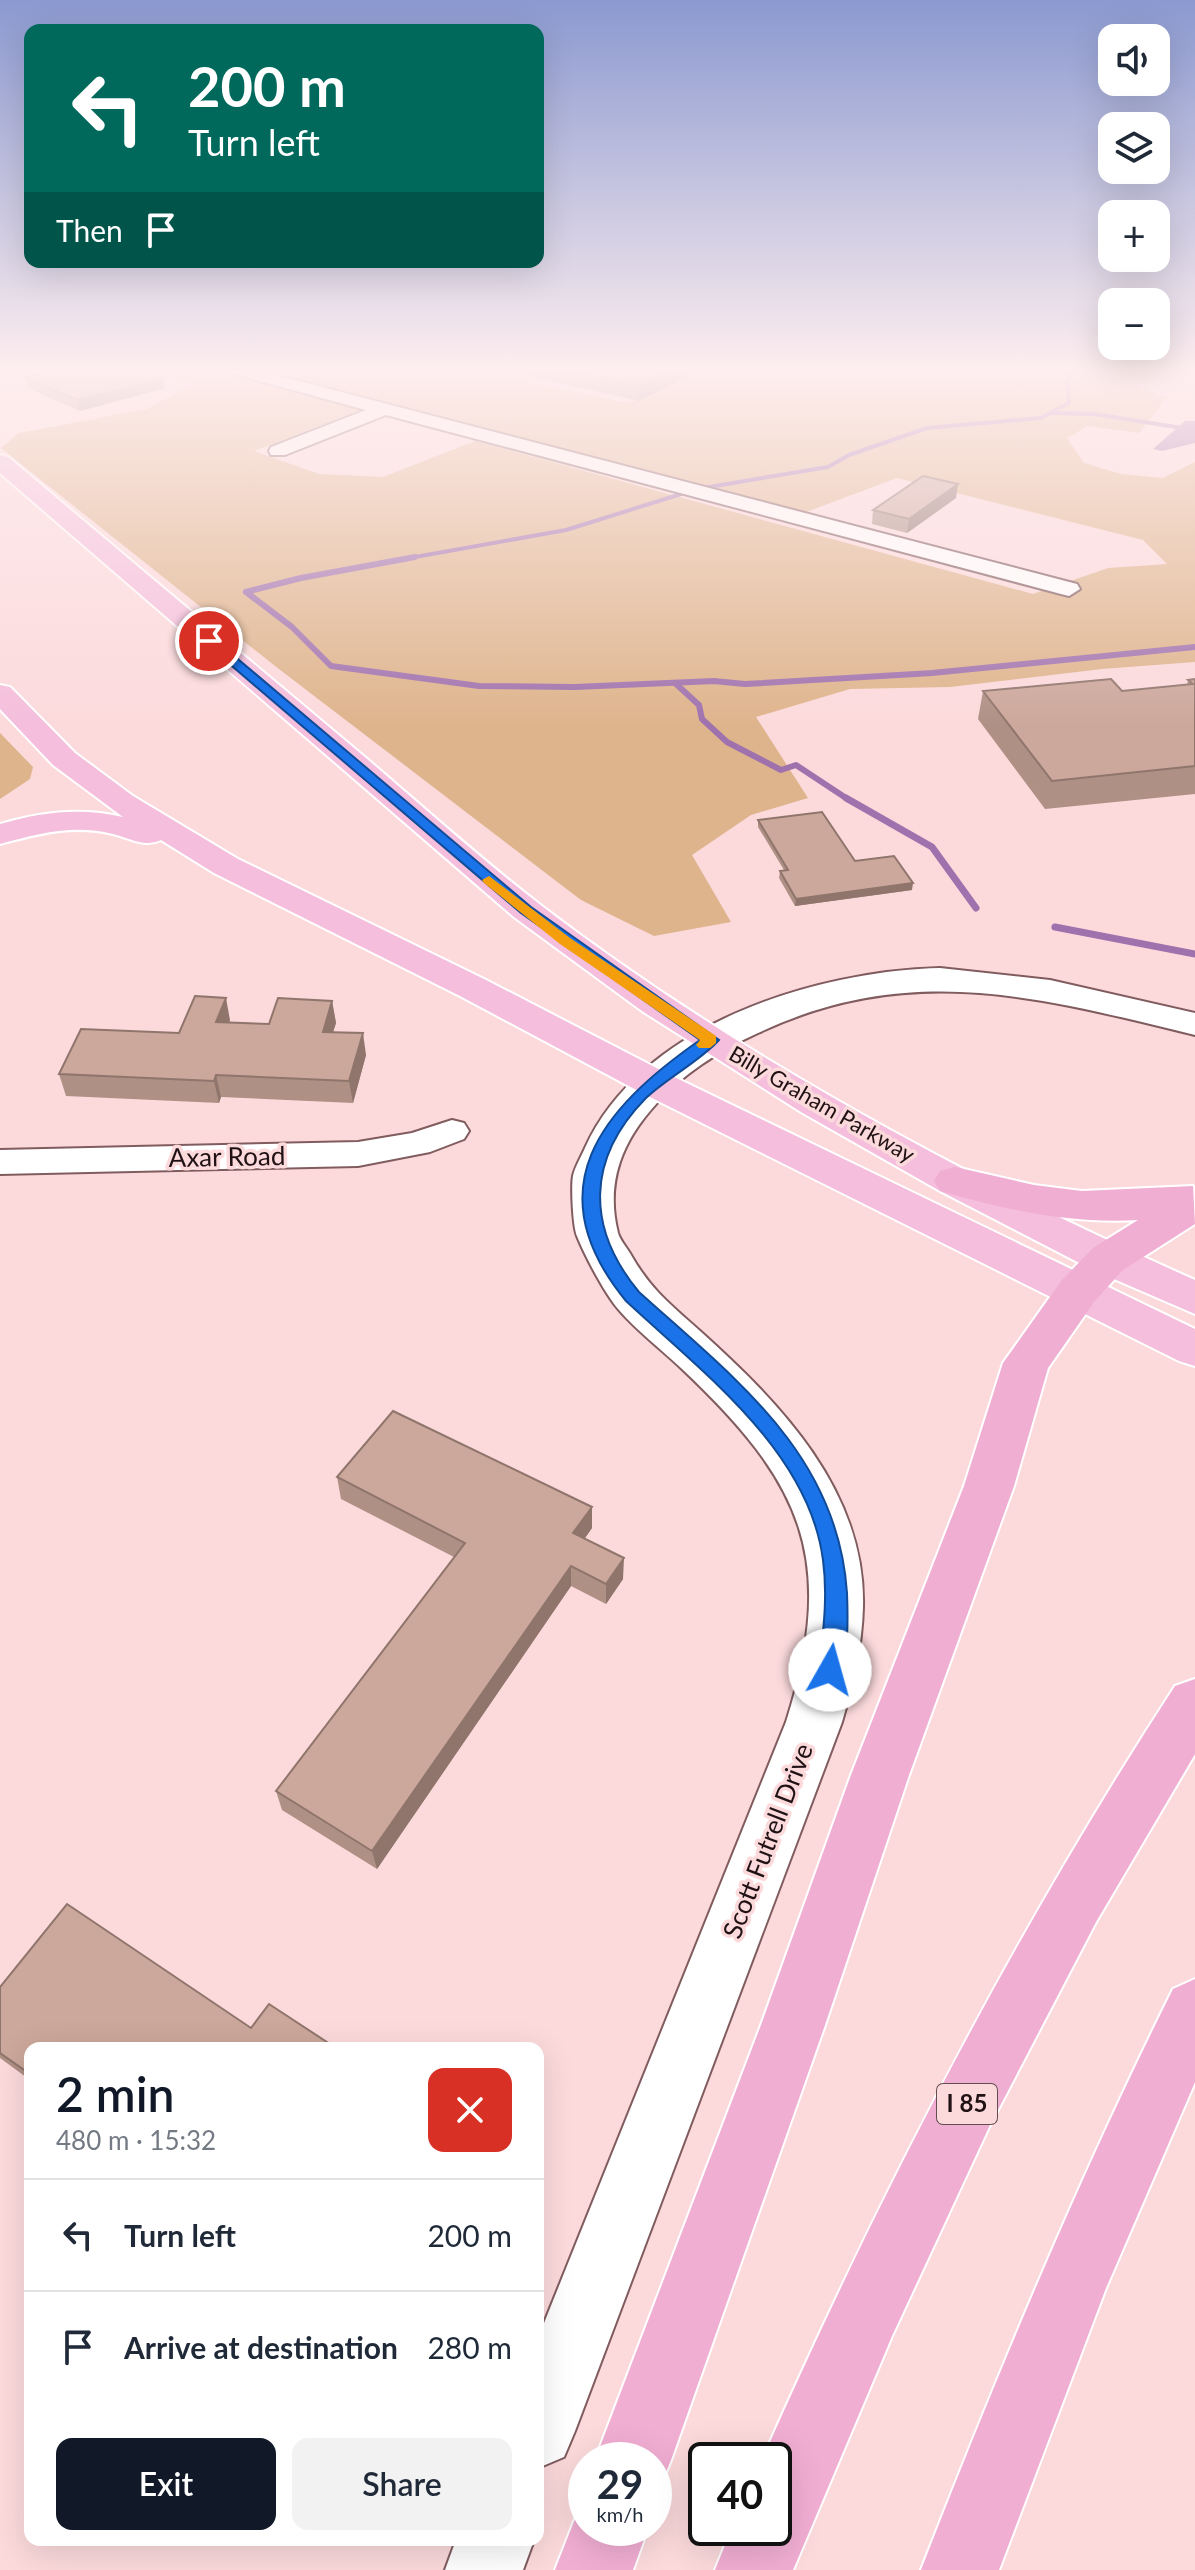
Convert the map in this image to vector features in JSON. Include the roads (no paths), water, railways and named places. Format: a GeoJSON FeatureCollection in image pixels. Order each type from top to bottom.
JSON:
{"type":"FeatureCollection","features":[{"type":"Feature","properties":{"kind":"highway","name":"Billy Graham Parkway"},"geometry":{"type":"LineString","coordinates":[[30,488],[526,910],[711,1040],[815,1103],[955,1181],[1195,1349]]}},
{"type":"Feature","properties":{"kind":"highway","name":"Billy Graham Parkway"},"geometry":{"type":"LineString","coordinates":[[0,693],[64,759],[122,803],[226,866],[473,988],[654,1083],[1093,1275],[1195,1298]]}},
{"type":"Feature","properties":{"kind":"highway"},"geometry":{"type":"LineString","coordinates":[[0,821],[42,793],[62,775],[64,759]]}},
{"type":"Feature","properties":{"kind":"highway"},"geometry":{"type":"LineString","coordinates":[[0,834],[59,819],[98,819],[144,833],[226,866]]}},
{"type":"Feature","properties":{"kind":"highway"},"geometry":{"type":"LineString","coordinates":[[955,1181],[1034,1200],[1082,1206],[1195,1202]]}},
{"type":"Feature","properties":{"kind":"highway"},"geometry":{"type":"LineString","coordinates":[[640,2442],[793,2025],[880,1775],[989,1486],[1026,1363],[1093,1275],[1195,1202]]}},
{"type":"Feature","properties":{"kind":"highway","name":"I 85"},"geometry":{"type":"LineString","coordinates":[[792,2481],[894,2250],[1014,2009],[1085,1882],[1195,1704]]}},
{"type":"Feature","properties":{"kind":"highway"},"geometry":{"type":"LineString","coordinates":[[960,2570],[1040,2358],[1131,2141],[1195,2011]]}},
{"type":"Feature","properties":{"kind":"highway"},"geometry":{"type":"LineString","coordinates":[[594,2570],[603,2546]]}},
{"type":"Feature","properties":{"kind":"highway"},"geometry":{"type":"LineString","coordinates":[[754,2570],[764,2546]]}},
{"type":"Feature","properties":{"kind":"street"},"geometry":{"type":"LineString","coordinates":[[682,488],[1069,589]]}},
{"type":"Feature","properties":{"kind":"street","name":"Scott Futrell Drive"},"geometry":{"type":"LineString","coordinates":[[544,2416],[814,1722],[830,1670],[837,1612],[834,1559],[828,1533],[802,1473],[755,1409],[633,1297],[617,1278],[600,1247],[591,1214],[591,1183],[599,1156],[616,1124],[654,1083],[711,1040],[795,1000],[836,989],[902,980],[982,981],[1039,988],[1195,1024]]}},
{"type":"Feature","properties":{"kind":"street","name":"Axar Road"},"geometry":{"type":"LineString","coordinates":[[0,1162],[358,1154],[418,1144],[452,1131]]}},
{"type":"Feature","properties":{"kind":"street"},"geometry":{"type":"LineString","coordinates":[[484,2570],[493,2546]]}},
{"type":"Feature","properties":{"kind":"waterway"},"geometry":{"type":"LineString","coordinates":[[409,558],[566,530],[681,494]]}},
{"type":"Feature","properties":{"kind":"waterway"},"geometry":{"type":"LineString","coordinates":[[409,558],[415,557]]}},
{"type":"Feature","properties":{"kind":"waterway"},"geometry":{"type":"LineString","coordinates":[[404,559],[409,558]]}},
{"type":"Feature","properties":{"kind":"waterway"},"geometry":{"type":"LineString","coordinates":[[409,558],[301,578],[246,592],[292,627],[331,666],[479,686],[575,687],[714,681],[745,684],[932,673],[1195,647]]}},
{"type":"Feature","properties":{"kind":"waterway"},"geometry":{"type":"LineString","coordinates":[[675,683],[699,705],[702,719],[727,742],[781,770],[796,765],[849,800]]}},
{"type":"Feature","properties":{"kind":"waterway"},"geometry":{"type":"LineString","coordinates":[[846,798],[932,847],[976,908]]}},
{"type":"Feature","properties":{"kind":"waterway"},"geometry":{"type":"LineString","coordinates":[[1055,927],[1195,954]]}}]}
